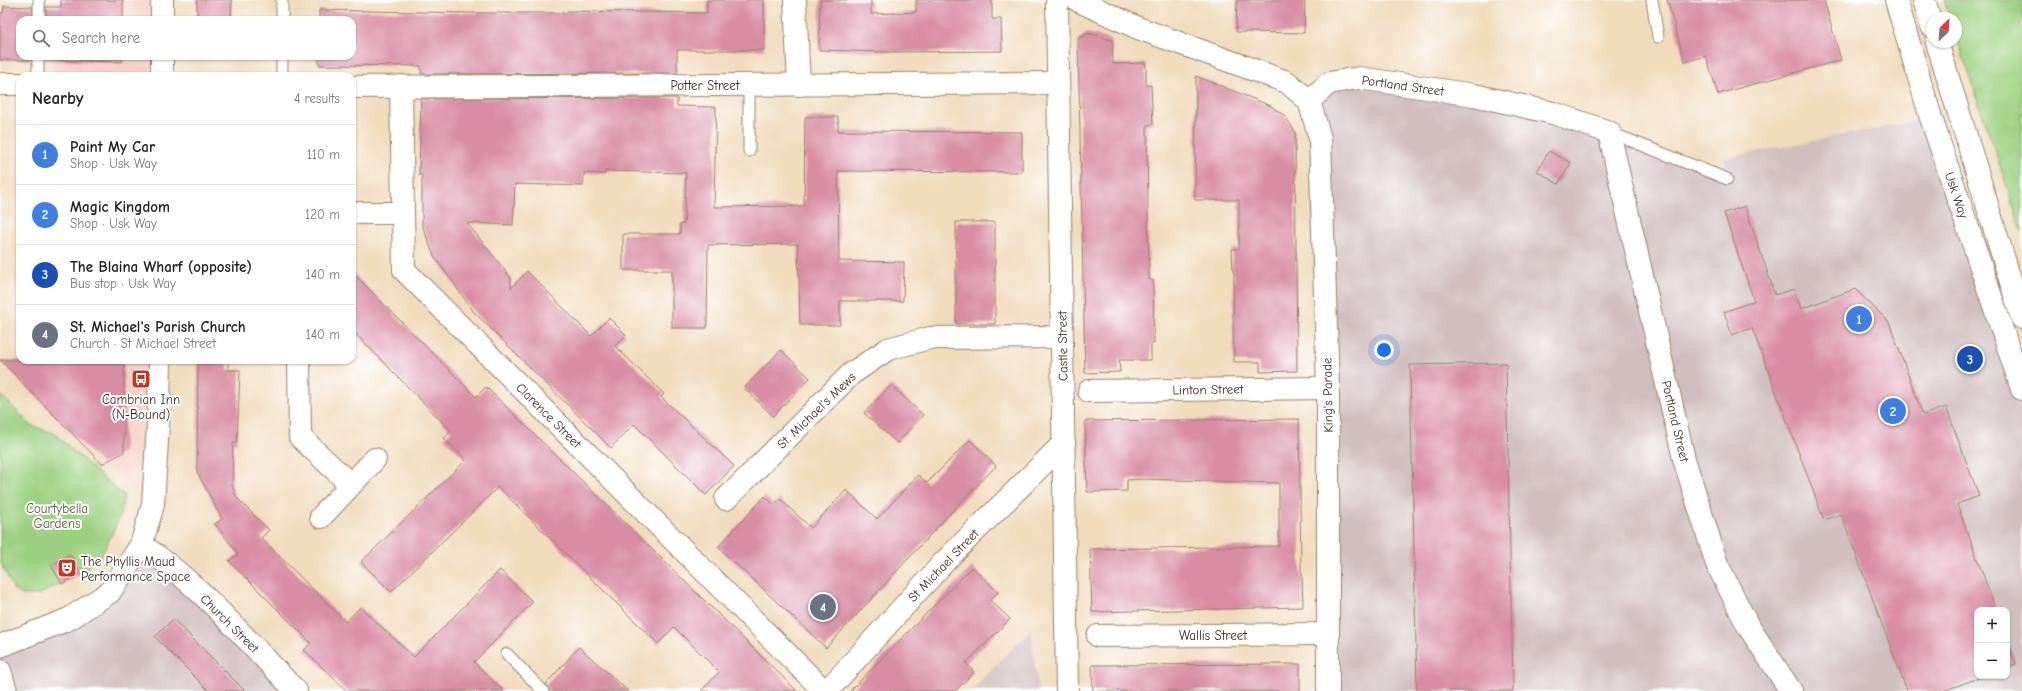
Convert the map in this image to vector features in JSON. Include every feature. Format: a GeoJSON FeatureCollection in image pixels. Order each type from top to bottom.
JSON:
{"type":"FeatureCollection","features":[{"type":"Feature","properties":{"kind":"street"},"geometry":{"type":"LineString","coordinates":[[162,0],[162,16]]}},
{"type":"Feature","properties":{"kind":"street"},"geometry":{"type":"LineString","coordinates":[[795,0],[799,85]]}},
{"type":"Feature","properties":{"kind":"street","name":"Castle Street"},"geometry":{"type":"LineString","coordinates":[[1057,0],[1067,691]]}},
{"type":"Feature","properties":{"kind":"street"},"geometry":{"type":"LineString","coordinates":[[1076,0],[1138,28],[1287,82],[1309,101]]}},
{"type":"Feature","properties":{"kind":"street","name":"Usk Way"},"geometry":{"type":"LineString","coordinates":[[1896,0],[1931,118],[2022,389]]}},
{"type":"Feature","properties":{"kind":"street"},"geometry":{"type":"LineString","coordinates":[[1924,0],[1928,12]]}},
{"type":"Feature","properties":{"kind":"street","name":"Usk Way"},"geometry":{"type":"LineString","coordinates":[[1939,48],[2022,318]]}},
{"type":"Feature","properties":{"kind":"street"},"geometry":{"type":"LineString","coordinates":[[162,60],[162,72]]}},
{"type":"Feature","properties":{"kind":"street","name":"Portland Street"},"geometry":{"type":"LineString","coordinates":[[1309,101],[1329,83],[1359,78],[1474,95],[1553,113],[1609,132],[1684,459],[1717,564],[1748,626],[1791,691]]}},
{"type":"Feature","properties":{"kind":"street","name":"Potter Street"},"geometry":{"type":"LineString","coordinates":[[356,87],[1058,83]]}},
{"type":"Feature","properties":{"kind":"street"},"geometry":{"type":"LineString","coordinates":[[0,84],[16,84]]}},
{"type":"Feature","properties":{"kind":"street","name":"Clarence Street"},"geometry":{"type":"LineString","coordinates":[[401,86],[404,270],[825,691]]}},
{"type":"Feature","properties":{"kind":"street","name":"King's Parade"},"geometry":{"type":"LineString","coordinates":[[1309,101],[1320,138],[1328,388],[1328,691]]}},
{"type":"Feature","properties":{"kind":"street"},"geometry":{"type":"LineString","coordinates":[[356,213],[402,213]]}},
{"type":"Feature","properties":{"kind":"street","name":"St. Michael's Mews"},"geometry":{"type":"LineString","coordinates":[[726,499],[851,374],[888,349],[930,338],[1062,337]]}},
{"type":"Feature","properties":{"kind":"street"},"geometry":{"type":"LineString","coordinates":[[0,646],[69,619],[110,592],[141,545],[154,505],[160,364]]}},
{"type":"Feature","properties":{"kind":"street"},"geometry":{"type":"LineString","coordinates":[[299,364],[300,437],[350,484]]}},
{"type":"Feature","properties":{"kind":"street","name":"Linton Street"},"geometry":{"type":"LineString","coordinates":[[1089,391],[1328,388]]}},
{"type":"Feature","properties":{"kind":"street","name":"St Michael Street"},"geometry":{"type":"LineString","coordinates":[[825,691],[945,562],[1064,443]]}},
{"type":"Feature","properties":{"kind":"street"},"geometry":{"type":"LineString","coordinates":[[321,517],[350,484],[375,459]]}},
{"type":"Feature","properties":{"kind":"street","name":"Church Street"},"geometry":{"type":"LineString","coordinates":[[141,545],[160,557],[198,592],[296,691]]}},
{"type":"Feature","properties":{"kind":"street","name":"Wallis Street"},"geometry":{"type":"LineString","coordinates":[[1098,636],[1327,634]]}},
{"type":"Feature","properties":{"kind":"street"},"geometry":{"type":"LineString","coordinates":[[0,671],[6,691]]}},
{"type":"Feature","properties":{"kind":"lane"},"geometry":{"type":"LineString","coordinates":[[39,0],[39,16]]}},
{"type":"Feature","properties":{"kind":"lane"},"geometry":{"type":"LineString","coordinates":[[282,0],[282,16]]}},
{"type":"Feature","properties":{"kind":"lane"},"geometry":{"type":"LineString","coordinates":[[1652,0],[1658,37]]}},
{"type":"Feature","properties":{"kind":"lane"},"geometry":{"type":"LineString","coordinates":[[38,60],[38,72]]}},
{"type":"Feature","properties":{"kind":"lane"},"geometry":{"type":"LineString","coordinates":[[282,60],[282,72]]}},
{"type":"Feature","properties":{"kind":"lane"},"geometry":{"type":"LineString","coordinates":[[749,85],[749,151]]}},
{"type":"Feature","properties":{"kind":"lane","name":"Portland Street"},"geometry":{"type":"LineString","coordinates":[[1609,132],[1727,179]]}},
{"type":"Feature","properties":{"kind":"lane"},"geometry":{"type":"LineString","coordinates":[[507,654],[543,691]]}},
{"type":"Feature","properties":{"kind":"shaded area"},"geometry":{"type":"Polygon","coordinates":[[[55,0],[162,0],[162,16],[54,16],[55,0]]]}},
{"type":"Feature","properties":{"kind":"shaded area"},"geometry":{"type":"Polygon","coordinates":[[[54,60],[162,60],[162,72],[54,72],[54,60]]]}},
{"type":"Feature","properties":{"kind":"shaded area"},"geometry":{"type":"Polygon","coordinates":[[[1329,83],[1553,113],[1727,178],[1724,158],[1931,118],[2022,389],[2022,691],[1328,691],[1309,101],[1329,83]]]}},
{"type":"Feature","properties":{"kind":"shaded area"},"geometry":{"type":"Polygon","coordinates":[[[54,364],[156,364],[153,505],[102,464],[54,417],[54,364]]]}},
{"type":"Feature","properties":{"kind":"shaded area"},"geometry":{"type":"Polygon","coordinates":[[[141,545],[290,691],[6,691],[0,671],[0,646],[69,619],[141,545]]]}},
{"type":"Feature","properties":{"kind":"shaded area"},"geometry":{"type":"Polygon","coordinates":[[[1031,629],[1038,691],[971,691],[1031,629]]]}},
{"type":"Feature","properties":{"kind":"green space"},"geometry":{"type":"Polygon","coordinates":[[[1944,0],[2022,0],[2022,232],[1960,48],[1962,48],[1962,12],[1948,12],[1944,0]]]}},
{"type":"Feature","properties":{"kind":"green space","name":"Courtybella Gardens"},"geometry":{"type":"Polygon","coordinates":[[[0,394],[32,426],[54,433],[124,495],[120,517],[102,555],[81,573],[38,595],[22,595],[14,590],[0,561],[0,394]]]}},
{"type":"Feature","properties":{"kind":"building"},"geometry":{"type":"Polygon","coordinates":[[[61,0],[123,0],[123,16],[46,16],[46,7],[61,7],[61,0]]]}},
{"type":"Feature","properties":{"kind":"building"},"geometry":{"type":"Polygon","coordinates":[[[197,0],[232,0],[231,16],[197,16],[197,0]]]}},
{"type":"Feature","properties":{"kind":"building"},"geometry":{"type":"Polygon","coordinates":[[[707,0],[764,0],[764,50],[677,50],[677,73],[421,74],[421,66],[319,65],[319,60],[356,60],[356,16],[319,16],[319,10],[468,13],[567,13],[567,11],[707,13],[707,0]]]}},
{"type":"Feature","properties":{"kind":"building"},"geometry":{"type":"Polygon","coordinates":[[[820,0],[871,0],[871,14],[916,12],[916,0],[992,0],[992,19],[1001,19],[1002,51],[886,52],[819,50],[820,0]]]}},
{"type":"Feature","properties":{"kind":"building"},"geometry":{"type":"Polygon","coordinates":[[[1237,0],[1305,0],[1304,33],[1236,32],[1237,0]]]}},
{"type":"Feature","properties":{"kind":"building"},"geometry":{"type":"Polygon","coordinates":[[[1667,0],[1824,0],[1841,60],[1718,94],[1706,56],[1685,62],[1667,0]]]}},
{"type":"Feature","properties":{"kind":"building"},"geometry":{"type":"Polygon","coordinates":[[[4,6],[32,7],[32,16],[16,16],[16,60],[0,60],[0,13],[3,13],[4,6]]]}},
{"type":"Feature","properties":{"kind":"building"},"geometry":{"type":"Polygon","coordinates":[[[1088,33],[1112,40],[1113,64],[1146,63],[1146,85],[1151,85],[1153,124],[1147,125],[1148,216],[1149,280],[1153,280],[1154,343],[1151,344],[1151,360],[1119,360],[1120,372],[1085,373],[1078,39],[1088,33]]]}},
{"type":"Feature","properties":{"kind":"building"},"geometry":{"type":"Polygon","coordinates":[[[45,60],[122,60],[122,62],[45,60]]]}},
{"type":"Feature","properties":{"kind":"building"},"geometry":{"type":"Polygon","coordinates":[[[1196,76],[1271,106],[1285,116],[1295,132],[1297,371],[1260,372],[1260,362],[1234,362],[1234,272],[1232,249],[1239,249],[1239,200],[1195,200],[1196,76]]]}},
{"type":"Feature","properties":{"kind":"building"},"geometry":{"type":"Polygon","coordinates":[[[677,98],[677,106],[716,107],[714,207],[804,206],[805,117],[838,117],[838,131],[1022,132],[1022,172],[838,171],[839,261],[904,262],[903,301],[840,301],[840,325],[800,325],[798,244],[708,245],[707,328],[672,328],[672,270],[623,270],[623,234],[680,234],[680,224],[684,224],[686,173],[605,171],[605,174],[584,173],[583,186],[515,184],[513,225],[467,223],[511,278],[511,288],[527,271],[591,336],[609,318],[626,335],[615,346],[664,394],[661,397],[734,466],[706,495],[634,424],[611,448],[474,312],[434,256],[422,225],[422,175],[419,175],[421,99],[677,98]]]}},
{"type":"Feature","properties":{"kind":"building"},"geometry":{"type":"Polygon","coordinates":[[[1549,151],[1571,163],[1558,184],[1537,171],[1549,151]]]}},
{"type":"Feature","properties":{"kind":"building"},"geometry":{"type":"Polygon","coordinates":[[[1745,206],[1775,295],[1794,289],[1801,309],[1855,289],[1889,322],[1923,415],[1946,407],[1979,496],[1957,504],[1995,607],[1974,607],[1974,679],[1976,679],[1943,691],[1907,691],[1841,514],[1824,520],[1752,328],[1732,335],[1724,312],[1754,301],[1724,213],[1745,206]]]}},
{"type":"Feature","properties":{"kind":"building"},"geometry":{"type":"Polygon","coordinates":[[[956,222],[995,222],[995,324],[956,324],[956,222]]]}},
{"type":"Feature","properties":{"kind":"building"},"geometry":{"type":"Polygon","coordinates":[[[356,276],[476,397],[486,387],[797,691],[701,691],[719,672],[674,627],[658,644],[498,487],[391,592],[361,562],[466,460],[444,438],[451,431],[356,334],[356,276]]]}},
{"type":"Feature","properties":{"kind":"building"},"geometry":{"type":"Polygon","coordinates":[[[781,350],[810,378],[773,416],[744,388],[781,350]]]}},
{"type":"Feature","properties":{"kind":"building"},"geometry":{"type":"Polygon","coordinates":[[[0,360],[16,360],[16,364],[124,364],[124,452],[102,464],[0,360]]]}},
{"type":"Feature","properties":{"kind":"building"},"geometry":{"type":"Polygon","coordinates":[[[1506,363],[1513,691],[1417,691],[1410,365],[1506,363]]]}},
{"type":"Feature","properties":{"kind":"building"},"geometry":{"type":"Polygon","coordinates":[[[198,364],[228,364],[228,370],[240,370],[237,443],[233,443],[232,485],[236,497],[269,530],[261,538],[346,622],[360,607],[414,657],[500,570],[533,602],[474,662],[503,691],[347,691],[304,650],[311,643],[229,561],[238,554],[215,524],[222,519],[197,472],[198,364]]]}},
{"type":"Feature","properties":{"kind":"building"},"geometry":{"type":"Polygon","coordinates":[[[891,385],[923,415],[897,443],[864,413],[891,385]]]}},
{"type":"Feature","properties":{"kind":"building"},"geometry":{"type":"Polygon","coordinates":[[[1299,419],[1301,572],[1303,607],[1092,612],[1090,549],[1279,546],[1279,483],[1139,479],[1127,480],[1127,491],[1087,492],[1085,421],[1299,419]]]}},
{"type":"Feature","properties":{"kind":"building"},"geometry":{"type":"Polygon","coordinates":[[[970,440],[996,466],[955,508],[826,648],[718,547],[765,496],[774,505],[780,499],[811,528],[846,490],[877,519],[918,475],[927,483],[970,440]]]}},
{"type":"Feature","properties":{"kind":"building"},"geometry":{"type":"Polygon","coordinates":[[[70,554],[81,573],[62,584],[51,565],[70,554]]]}},
{"type":"Feature","properties":{"kind":"building"},"geometry":{"type":"Polygon","coordinates":[[[972,567],[998,592],[990,600],[1010,619],[966,663],[974,672],[955,691],[850,691],[972,567]]]}},
{"type":"Feature","properties":{"kind":"building"},"geometry":{"type":"Polygon","coordinates":[[[173,619],[245,691],[209,691],[155,637],[173,619]]]}},
{"type":"Feature","properties":{"kind":"building"},"geometry":{"type":"Polygon","coordinates":[[[579,647],[628,691],[550,691],[546,684],[579,647]]]}},
{"type":"Feature","properties":{"kind":"building"},"geometry":{"type":"Polygon","coordinates":[[[2010,647],[2016,664],[2010,666],[2010,647]]]}},
{"type":"Feature","properties":{"kind":"building"},"geometry":{"type":"Polygon","coordinates":[[[1300,664],[1300,691],[1093,691],[1092,665],[1300,664]]]}},
{"type":"Feature","properties":{"kind":"place","name":"Paint My Car"},"geometry":{"type":"Point","coordinates":[1859,319]}},
{"type":"Feature","properties":{"kind":"place","name":"The Blaina Wharf (opposite)"},"geometry":{"type":"Point","coordinates":[1970,359]}},
{"type":"Feature","properties":{"kind":"place","name":"Cambrian Inn (N-Bound)"},"geometry":{"type":"Point","coordinates":[141,379]}},
{"type":"Feature","properties":{"kind":"place","name":"Magic Kingdom"},"geometry":{"type":"Point","coordinates":[1893,411]}},
{"type":"Feature","properties":{"kind":"place","name":"The Phyllis Maud Performance Space"},"geometry":{"type":"Point","coordinates":[67,568]}},
{"type":"Feature","properties":{"kind":"place","name":"St. Michael's Parish Church"},"geometry":{"type":"Point","coordinates":[823,607]}}]}
